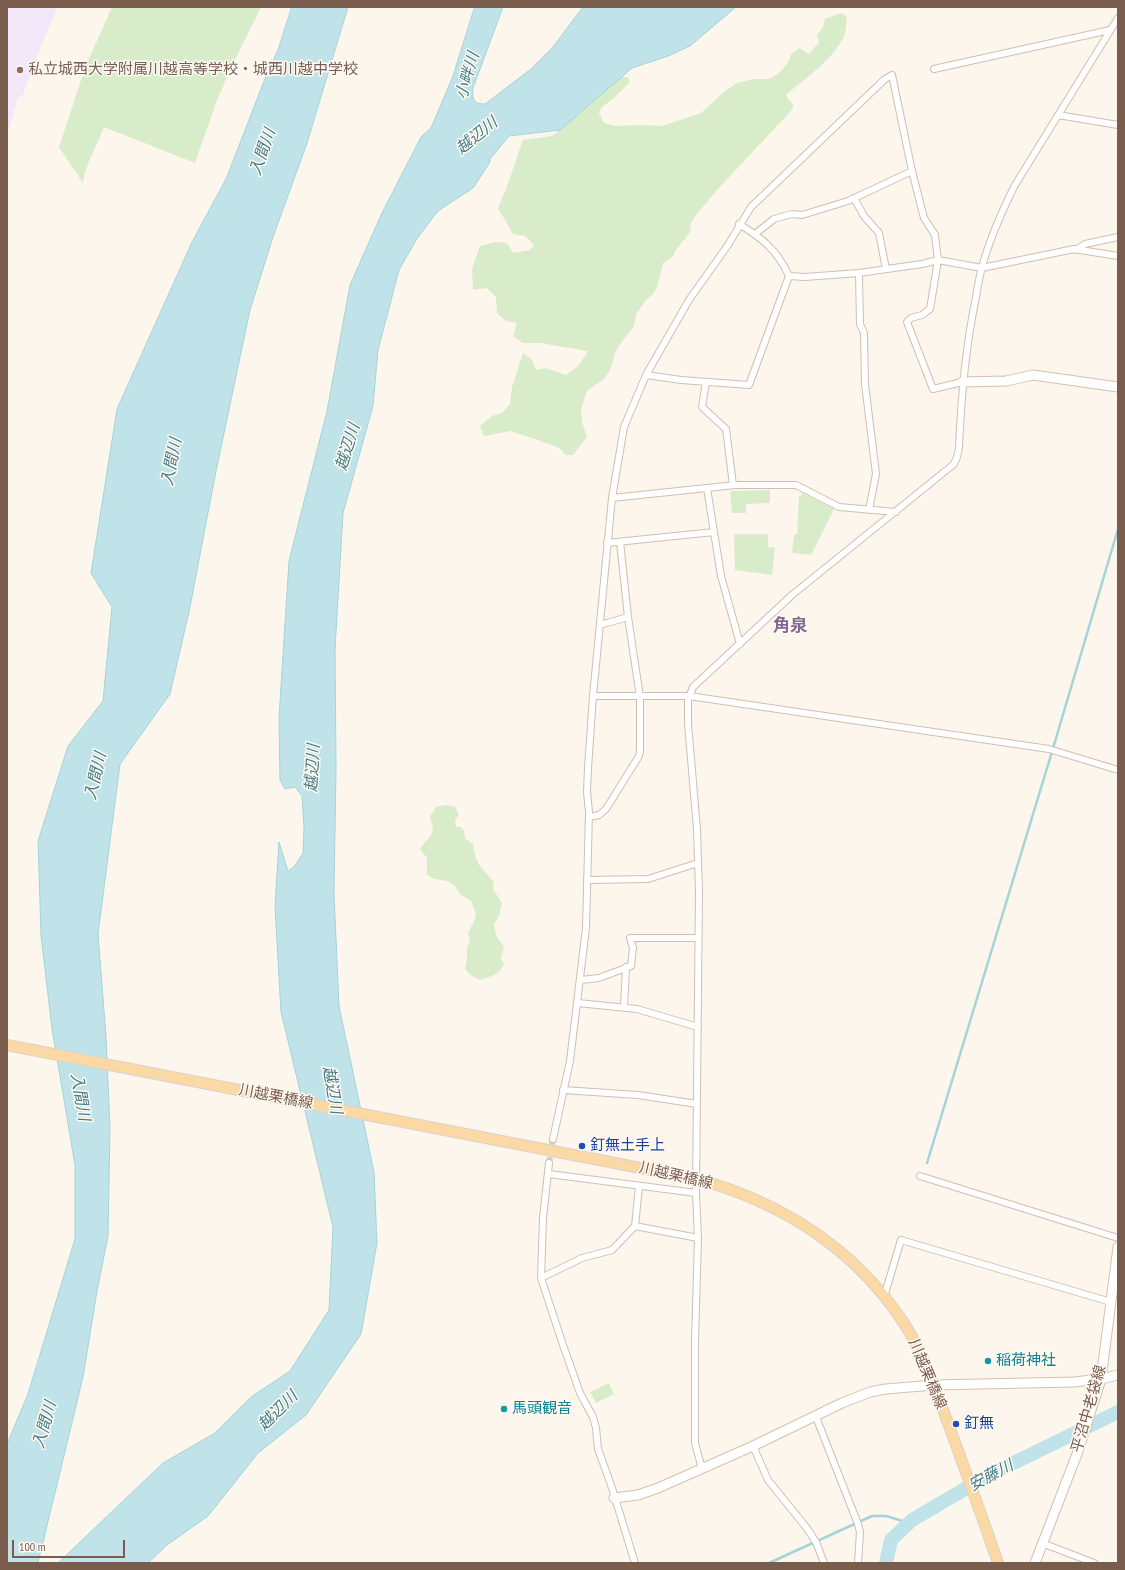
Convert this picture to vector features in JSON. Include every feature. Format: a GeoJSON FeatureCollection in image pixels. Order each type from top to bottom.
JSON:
{"type":"FeatureCollection","features":[{"type":"Feature","properties":{"kind":"main road","name":"川越栗橋線"},"geometry":{"type":"LineString","coordinates":[[7,1045],[696,1179],[750,1197],[792,1217],[814,1230],[853,1264],[884,1297],[899,1316],[911,1335],[934,1385],[998,1563]]}},
{"type":"Feature","properties":{"kind":"street"},"geometry":{"type":"LineString","coordinates":[[702,1469],[695,1443],[694,1429],[698,1238],[696,1193],[698,863],[688,724],[689,696],[692,687],[792,596],[954,464],[957,457],[962,382],[970,328],[982,268],[1003,209],[1058,115],[1118,18]]}},
{"type":"Feature","properties":{"kind":"street"},"geometry":{"type":"LineString","coordinates":[[934,69],[1110,30]]}},
{"type":"Feature","properties":{"kind":"street"},"geometry":{"type":"LineString","coordinates":[[553,1140],[570,1061],[581,980],[586,928],[589,817],[587,792],[593,696],[612,498],[624,427],[646,375],[689,300],[728,245],[739,224],[751,207],[885,79],[892,75],[912,171],[924,218],[935,234],[938,260],[930,309],[922,315],[911,318],[907,322],[933,389],[962,382],[1006,381],[1033,375],[1118,387]]}},
{"type":"Feature","properties":{"kind":"street"},"geometry":{"type":"LineString","coordinates":[[1058,115],[1118,124]]}},
{"type":"Feature","properties":{"kind":"street"},"geometry":{"type":"LineString","coordinates":[[755,234],[774,220],[792,214],[802,215],[854,198],[912,171]]}},
{"type":"Feature","properties":{"kind":"street"},"geometry":{"type":"LineString","coordinates":[[854,198],[864,216],[879,233],[886,269]]}},
{"type":"Feature","properties":{"kind":"street"},"geometry":{"type":"LineString","coordinates":[[646,375],[680,380],[749,385],[789,276],[775,251],[755,234],[739,224]]}},
{"type":"Feature","properties":{"kind":"street"},"geometry":{"type":"LineString","coordinates":[[1076,250],[1085,244],[1118,237]]}},
{"type":"Feature","properties":{"kind":"street"},"geometry":{"type":"LineString","coordinates":[[789,276],[805,277],[859,272],[938,260],[982,268],[1062,251],[1076,250],[1118,256]]}},
{"type":"Feature","properties":{"kind":"street"},"geometry":{"type":"LineString","coordinates":[[859,272],[860,324],[864,333],[865,384],[876,474],[870,510]]}},
{"type":"Feature","properties":{"kind":"street"},"geometry":{"type":"LineString","coordinates":[[706,382],[702,407],[726,429],[733,485]]}},
{"type":"Feature","properties":{"kind":"street"},"geometry":{"type":"LineString","coordinates":[[612,498],[733,485],[796,485],[839,507],[896,512]]}},
{"type":"Feature","properties":{"kind":"street"},"geometry":{"type":"LineString","coordinates":[[707,488],[721,576],[740,644]]}},
{"type":"Feature","properties":{"kind":"street"},"geometry":{"type":"LineString","coordinates":[[607,544],[714,532]]}},
{"type":"Feature","properties":{"kind":"street"},"geometry":{"type":"LineString","coordinates":[[589,817],[599,815],[606,809],[639,756],[640,697],[628,617],[620,542]]}},
{"type":"Feature","properties":{"kind":"street"},"geometry":{"type":"LineString","coordinates":[[600,625],[628,617]]}},
{"type":"Feature","properties":{"kind":"street"},"geometry":{"type":"LineString","coordinates":[[593,696],[689,696],[1050,749],[1118,770]]}},
{"type":"Feature","properties":{"kind":"street"},"geometry":{"type":"LineString","coordinates":[[587,880],[648,879],[698,863]]}},
{"type":"Feature","properties":{"kind":"street"},"geometry":{"type":"LineString","coordinates":[[581,980],[599,978],[631,966],[633,948],[630,938],[698,938]]}},
{"type":"Feature","properties":{"kind":"street"},"geometry":{"type":"LineString","coordinates":[[624,1007],[626,967]]}},
{"type":"Feature","properties":{"kind":"street"},"geometry":{"type":"LineString","coordinates":[[578,1003],[637,1009],[698,1027]]}},
{"type":"Feature","properties":{"kind":"street"},"geometry":{"type":"LineString","coordinates":[[563,1090],[638,1094],[697,1104]]}},
{"type":"Feature","properties":{"kind":"street"},"geometry":{"type":"LineString","coordinates":[[549,1163],[543,1218],[541,1278],[580,1393],[594,1417],[598,1449],[611,1485],[635,1563]]}},
{"type":"Feature","properties":{"kind":"street"},"geometry":{"type":"LineString","coordinates":[[548,1174],[696,1193]]}},
{"type":"Feature","properties":{"kind":"street"},"geometry":{"type":"LineString","coordinates":[[920,1176],[1118,1238]]}},
{"type":"Feature","properties":{"kind":"street"},"geometry":{"type":"LineString","coordinates":[[541,1278],[582,1258],[612,1250],[635,1226],[639,1186]]}},
{"type":"Feature","properties":{"kind":"street"},"geometry":{"type":"LineString","coordinates":[[635,1226],[698,1238]]}},
{"type":"Feature","properties":{"kind":"street"},"geometry":{"type":"LineString","coordinates":[[884,1297],[901,1240],[1111,1302]]}},
{"type":"Feature","properties":{"kind":"street","name":"平沼中老袋線"},"geometry":{"type":"LineString","coordinates":[[1034,1563],[1077,1454],[1101,1379],[1118,1247]]}},
{"type":"Feature","properties":{"kind":"street"},"geometry":{"type":"LineString","coordinates":[[614,1498],[645,1492],[702,1469],[870,1392],[886,1389],[934,1385],[1074,1382],[1101,1379],[1115,1375]]}},
{"type":"Feature","properties":{"kind":"street"},"geometry":{"type":"LineString","coordinates":[[816,1417],[858,1524],[860,1532],[858,1563]]}},
{"type":"Feature","properties":{"kind":"street"},"geometry":{"type":"LineString","coordinates":[[753,1446],[768,1480],[806,1527],[816,1542],[824,1563]]}},
{"type":"Feature","properties":{"kind":"street"},"geometry":{"type":"LineString","coordinates":[[1042,1543],[1094,1563]]}},
{"type":"Feature","properties":{"kind":"shaded area","name":"私立城西大学附属川越高等学校・城西川越中学校"},"geometry":{"type":"Polygon","coordinates":[[[7,7],[58,7],[22,97],[18,97],[7,136],[7,7]]]}},
{"type":"Feature","properties":{"kind":"green space"},"geometry":{"type":"Polygon","coordinates":[[[112,7],[261,7],[217,100],[195,163],[104,127],[85,171],[83,183],[59,147],[85,68],[112,7]]]}},
{"type":"Feature","properties":{"kind":"green space"},"geometry":{"type":"Polygon","coordinates":[[[841,13],[847,17],[845,34],[840,44],[818,68],[786,94],[788,99],[794,105],[790,112],[716,191],[696,215],[691,223],[690,232],[676,250],[672,258],[663,263],[658,284],[654,293],[645,301],[637,313],[633,328],[620,344],[615,353],[610,370],[605,378],[587,391],[581,409],[582,422],[587,437],[573,455],[566,455],[558,447],[511,431],[484,436],[480,426],[492,416],[502,413],[510,404],[512,387],[523,353],[532,360],[536,370],[546,368],[566,375],[579,365],[588,351],[540,343],[523,343],[513,336],[517,323],[506,321],[497,313],[496,297],[487,288],[473,290],[472,269],[480,246],[496,242],[507,243],[513,253],[530,250],[534,245],[525,236],[513,234],[498,208],[523,140],[552,136],[579,114],[616,74],[629,78],[629,83],[614,98],[602,107],[599,113],[604,123],[616,126],[663,126],[701,113],[725,91],[737,83],[754,79],[769,79],[779,73],[787,64],[792,53],[800,48],[808,54],[819,43],[817,35],[823,27],[825,19],[841,13]]]}},
{"type":"Feature","properties":{"kind":"green space"},"geometry":{"type":"Polygon","coordinates":[[[770,490],[770,503],[746,504],[746,513],[732,513],[730,491],[770,490]]]}},
{"type":"Feature","properties":{"kind":"green space"},"geometry":{"type":"Polygon","coordinates":[[[802,493],[834,509],[811,555],[792,553],[794,535],[797,534],[799,496],[801,497],[802,493]]]}},
{"type":"Feature","properties":{"kind":"green space"},"geometry":{"type":"Polygon","coordinates":[[[734,534],[768,534],[768,547],[775,548],[772,575],[735,570],[734,534]]]}},
{"type":"Feature","properties":{"kind":"green space"},"geometry":{"type":"Polygon","coordinates":[[[446,805],[455,807],[459,815],[455,820],[456,827],[461,827],[464,831],[465,838],[473,844],[478,862],[482,869],[494,882],[493,889],[502,903],[499,916],[494,924],[497,936],[504,946],[501,958],[504,964],[497,973],[480,980],[469,974],[465,969],[467,949],[470,939],[468,933],[476,914],[471,901],[460,894],[454,885],[448,881],[434,879],[427,875],[427,858],[420,849],[430,837],[433,829],[430,816],[436,807],[446,805]]]}},
{"type":"Feature","properties":{"kind":"green space"},"geometry":{"type":"Polygon","coordinates":[[[609,1383],[614,1394],[596,1403],[590,1392],[609,1383]]]}},
{"type":"Feature","properties":{"kind":"water","name":"入間川"},"geometry":{"type":"Polygon","coordinates":[[[292,7],[348,7],[307,143],[273,237],[250,310],[216,471],[189,612],[170,694],[120,764],[98,934],[106,1036],[110,1128],[108,1236],[97,1291],[83,1377],[38,1563],[7,1563],[7,1444],[28,1394],[75,1239],[75,1165],[52,1029],[41,935],[38,841],[68,746],[103,701],[112,607],[91,573],[117,409],[192,242],[226,179],[266,76],[278,50],[292,7]]]}},
{"type":"Feature","properties":{"kind":"water"},"geometry":{"type":"Polygon","coordinates":[[[475,7],[503,7],[473,88],[474,100],[478,103],[485,104],[531,69],[553,47],[583,7],[736,7],[690,46],[668,56],[632,68],[560,130],[509,136],[490,159],[490,162],[473,188],[438,211],[418,237],[399,270],[378,350],[373,406],[343,513],[335,649],[336,767],[334,894],[339,1006],[374,1172],[377,1243],[361,1334],[306,1415],[258,1453],[208,1516],[167,1545],[148,1563],[58,1563],[163,1463],[215,1433],[251,1397],[290,1371],[329,1310],[333,1227],[281,1012],[275,906],[279,842],[288,871],[294,867],[303,853],[304,827],[302,796],[295,787],[285,789],[280,780],[279,718],[289,561],[327,411],[350,285],[382,213],[421,137],[431,128],[453,76],[475,7]]]}},
{"type":"Feature","properties":{"kind":"waterway"},"geometry":{"type":"LineString","coordinates":[[927,1163],[1118,529]]}},
{"type":"Feature","properties":{"kind":"waterway","name":"安藤川"},"geometry":{"type":"LineString","coordinates":[[886,1563],[891,1540],[912,1520],[989,1475],[1118,1412]]}},
{"type":"Feature","properties":{"kind":"waterway"},"geometry":{"type":"LineString","coordinates":[[769,1563],[872,1516],[886,1516],[909,1523]]}},
{"type":"Feature","properties":{"kind":"tunnel"},"geometry":{"type":"LineString","coordinates":[[549,1163],[553,1139]]}},
{"type":"Feature","properties":{"kind":"place","name":"私立城西大学附属川越高等学校・城西川越中学校"},"geometry":{"type":"Point","coordinates":[20,70]}},
{"type":"Feature","properties":{"kind":"place","name":"釘無土手上"},"geometry":{"type":"Point","coordinates":[582,1146]}},
{"type":"Feature","properties":{"kind":"place","name":"稲荷神社"},"geometry":{"type":"Point","coordinates":[988,1361]}},
{"type":"Feature","properties":{"kind":"place","name":"馬頭観音"},"geometry":{"type":"Point","coordinates":[504,1409]}},
{"type":"Feature","properties":{"kind":"place","name":"釘無"},"geometry":{"type":"Point","coordinates":[956,1424]}},
{"type":"Feature","properties":{"kind":"district","name":"角泉"},"geometry":{"type":"Point","coordinates":[790,626]}},
{"type":"Feature","properties":{"kind":"water label","name":"小畔川"},"geometry":{"type":"Point","coordinates":[468,76]}},
{"type":"Feature","properties":{"kind":"water label","name":"越辺川"},"geometry":{"type":"Point","coordinates":[477,136]}},
{"type":"Feature","properties":{"kind":"water label","name":"越辺川"},"geometry":{"type":"Point","coordinates":[348,447]}},
{"type":"Feature","properties":{"kind":"water label","name":"越辺川"},"geometry":{"type":"Point","coordinates":[313,768]}},
{"type":"Feature","properties":{"kind":"water label","name":"越辺川"},"geometry":{"type":"Point","coordinates":[332,1090]}},
{"type":"Feature","properties":{"kind":"water label","name":"越辺川"},"geometry":{"type":"Point","coordinates":[278,1411]}}]}
